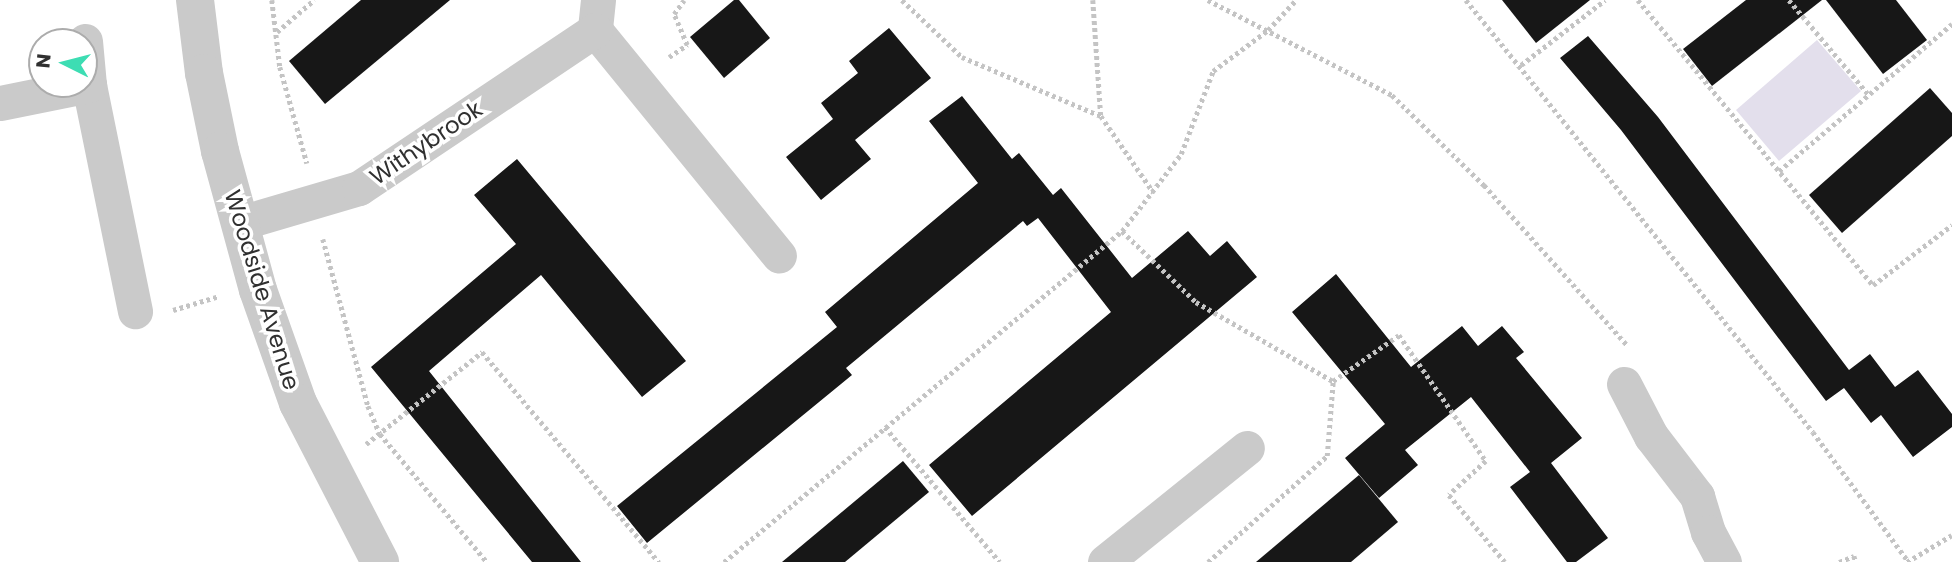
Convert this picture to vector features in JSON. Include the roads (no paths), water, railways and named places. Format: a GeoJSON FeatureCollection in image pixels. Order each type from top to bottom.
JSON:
{"type":"FeatureCollection","features":[{"type":"Feature","properties":{"kind":"street","name":"Woodside Avenue"},"geometry":{"type":"LineString","coordinates":[[195,0],[204,73],[240,223],[298,403],[380,562]]}},
{"type":"Feature","properties":{"kind":"street","name":"Withybrook"},"geometry":{"type":"LineString","coordinates":[[240,223],[359,188],[597,15],[636,80],[779,256]]}},
{"type":"Feature","properties":{"kind":"street"},"geometry":{"type":"LineString","coordinates":[[0,103],[28,97]]}},
{"type":"Feature","properties":{"kind":"street"},"geometry":{"type":"LineString","coordinates":[[92,98],[135,311]]}},
{"type":"Feature","properties":{"kind":"street"},"geometry":{"type":"LineString","coordinates":[[1624,384],[1651,436],[1696,496],[1708,532],[1724,562]]}},
{"type":"Feature","properties":{"kind":"street"},"geometry":{"type":"LineString","coordinates":[[1113,560],[1247,448]]}}]}
